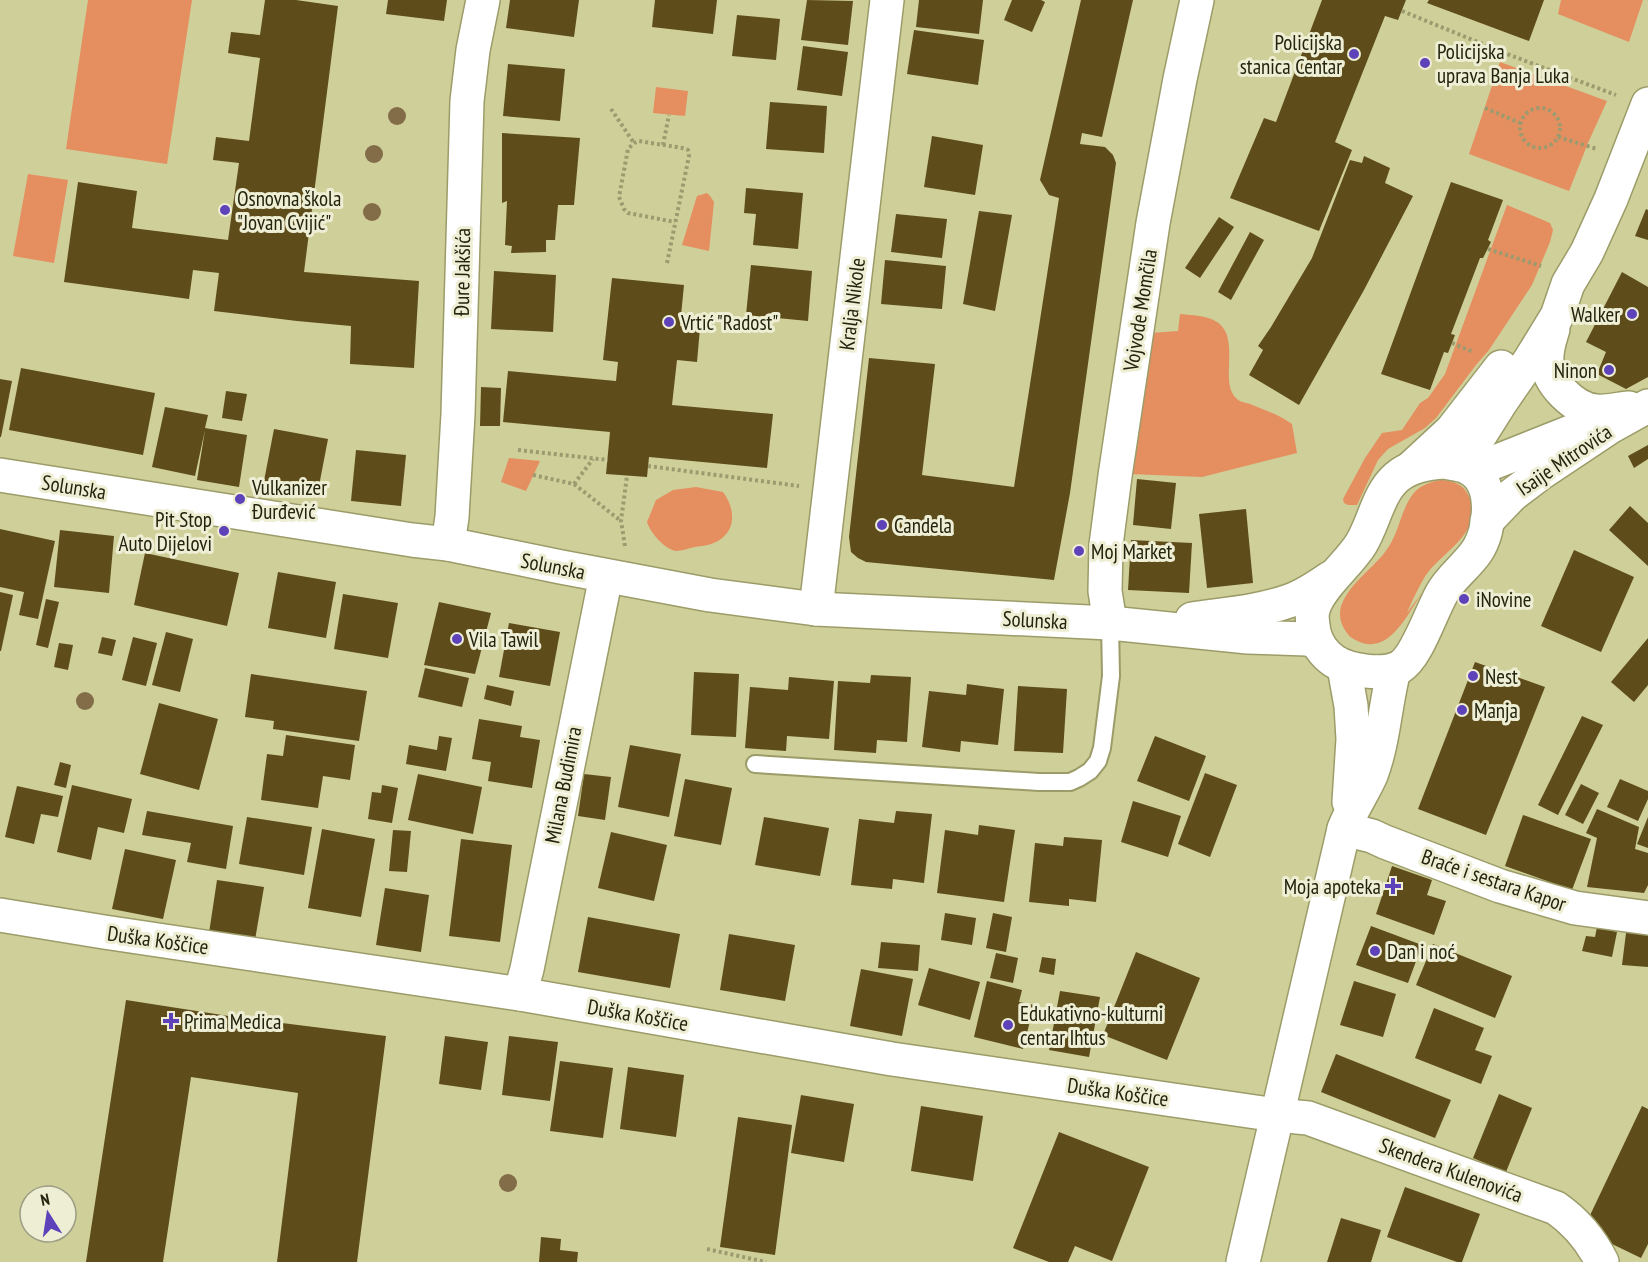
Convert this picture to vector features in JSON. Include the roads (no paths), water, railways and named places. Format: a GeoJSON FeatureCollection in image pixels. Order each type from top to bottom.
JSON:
{"type":"FeatureCollection","features":[{"type":"Feature","properties":{"kind":"street","name":"Đure Jakšića"},"geometry":{"type":"LineString","coordinates":[[448,544],[452,517],[458,414],[467,101],[473,50],[483,0]]}},
{"type":"Feature","properties":{"kind":"street","name":"Kralja Nikole"},"geometry":{"type":"LineString","coordinates":[[816,609],[887,0]]}},
{"type":"Feature","properties":{"kind":"street","name":"Vojvode Momčila"},"geometry":{"type":"LineString","coordinates":[[1124,625],[1105,591],[1114,476],[1153,223],[1197,0]]}},
{"type":"Feature","properties":{"kind":"street"},"geometry":{"type":"LineString","coordinates":[[1411,468],[1427,463],[1444,462],[1471,469],[1483,482],[1489,502],[1482,541],[1477,552],[1444,590],[1418,645],[1402,666],[1394,670],[1373,671],[1344,667],[1328,656],[1317,642],[1312,621],[1313,609],[1320,595],[1360,545],[1389,485],[1452,430],[1528,330],[1558,276],[1587,252],[1611,199],[1636,101]]}},
{"type":"Feature","properties":{"kind":"street"},"geometry":{"type":"LineString","coordinates":[[1558,276],[1557,316],[1546,361],[1549,372],[1557,385],[1574,402],[1595,411],[1642,405]]}},
{"type":"Feature","properties":{"kind":"street"},"geometry":{"type":"LineString","coordinates":[[1471,469],[1473,452],[1479,437],[1557,316]]}},
{"type":"Feature","properties":{"kind":"street","name":"Isaije Mitrovića"},"geometry":{"type":"LineString","coordinates":[[1471,469],[1490,464],[1642,405]]}},
{"type":"Feature","properties":{"kind":"street","name":"Isaije Mitrovića"},"geometry":{"type":"LineString","coordinates":[[1487,522],[1512,495],[1541,473],[1642,405]]}},
{"type":"Feature","properties":{"kind":"street","name":"Solunska"},"geometry":{"type":"LineString","coordinates":[[0,475],[412,540],[616,563],[710,595],[816,609],[1124,625],[1248,637],[1307,639],[1317,642]]}},
{"type":"Feature","properties":{"kind":"street","name":"Milana Budimira"},"geometry":{"type":"LineString","coordinates":[[520,994],[616,563]]}},
{"type":"Feature","properties":{"kind":"street","name":"Solunska"},"geometry":{"type":"LineString","coordinates":[[1124,625],[1275,606],[1313,591],[1339,572]]}},
{"type":"Feature","properties":{"kind":"street"},"geometry":{"type":"LineString","coordinates":[[1243,1262],[1346,824],[1353,739],[1351,706],[1344,667]]}},
{"type":"Feature","properties":{"kind":"street"},"geometry":{"type":"LineString","coordinates":[[1346,824],[1370,775],[1380,744],[1388,692],[1394,670]]}},
{"type":"Feature","properties":{"kind":"street","name":"Braće i sestara Kapor"},"geometry":{"type":"LineString","coordinates":[[1346,824],[1385,842],[1500,885],[1575,908],[1648,918]]}},
{"type":"Feature","properties":{"kind":"street","name":"Duška Koščice"},"geometry":{"type":"LineString","coordinates":[[0,915],[520,994],[892,1059],[1276,1115]]}},
{"type":"Feature","properties":{"kind":"street","name":"Skendera Kulenovića"},"geometry":{"type":"LineString","coordinates":[[1276,1115],[1308,1118],[1556,1208],[1575,1224],[1594,1246],[1602,1262]]}},
{"type":"Feature","properties":{"kind":"lane"},"geometry":{"type":"LineString","coordinates":[[755,764],[1070,782],[1090,771],[1098,761],[1102,748],[1111,676],[1124,625]]}},
{"type":"Feature","properties":{"kind":"place","name":"Policijska stanica Centar"},"geometry":{"type":"Point","coordinates":[1354,54]}},
{"type":"Feature","properties":{"kind":"place","name":"Policijska uprava Banja Luka"},"geometry":{"type":"Point","coordinates":[1425,63]}},
{"type":"Feature","properties":{"kind":"place","name":"Osnovna škola \"Jovan Cvijić\""},"geometry":{"type":"Point","coordinates":[225,210]}},
{"type":"Feature","properties":{"kind":"place","name":"Walker"},"geometry":{"type":"Point","coordinates":[1632,314]}},
{"type":"Feature","properties":{"kind":"place","name":"Vrtić \"Radost\""},"geometry":{"type":"Point","coordinates":[669,322]}},
{"type":"Feature","properties":{"kind":"place","name":"Ninon"},"geometry":{"type":"Point","coordinates":[1609,370]}},
{"type":"Feature","properties":{"kind":"place","name":"Vulkanizer Đurđević"},"geometry":{"type":"Point","coordinates":[240,499]}},
{"type":"Feature","properties":{"kind":"place","name":"Candela"},"geometry":{"type":"Point","coordinates":[882,525]}},
{"type":"Feature","properties":{"kind":"place","name":"Pit Stop Auto Dijelovi"},"geometry":{"type":"Point","coordinates":[224,531]}},
{"type":"Feature","properties":{"kind":"place","name":"Moj Market"},"geometry":{"type":"Point","coordinates":[1079,551]}},
{"type":"Feature","properties":{"kind":"place","name":"iNovine"},"geometry":{"type":"Point","coordinates":[1464,599]}},
{"type":"Feature","properties":{"kind":"place","name":"Vila Tawil"},"geometry":{"type":"Point","coordinates":[457,639]}},
{"type":"Feature","properties":{"kind":"place","name":"Nest"},"geometry":{"type":"Point","coordinates":[1473,676]}},
{"type":"Feature","properties":{"kind":"place","name":"Manja"},"geometry":{"type":"Point","coordinates":[1462,710]}},
{"type":"Feature","properties":{"kind":"place","name":"Moja apoteka"},"geometry":{"type":"Point","coordinates":[1393,886]}},
{"type":"Feature","properties":{"kind":"place","name":"Dan i noć"},"geometry":{"type":"Point","coordinates":[1375,951]}},
{"type":"Feature","properties":{"kind":"place","name":"Prima Medica"},"geometry":{"type":"Point","coordinates":[171,1021]}},
{"type":"Feature","properties":{"kind":"place","name":"Edukativno-kulturni centar Ihtus"},"geometry":{"type":"Point","coordinates":[1008,1025]}}]}
